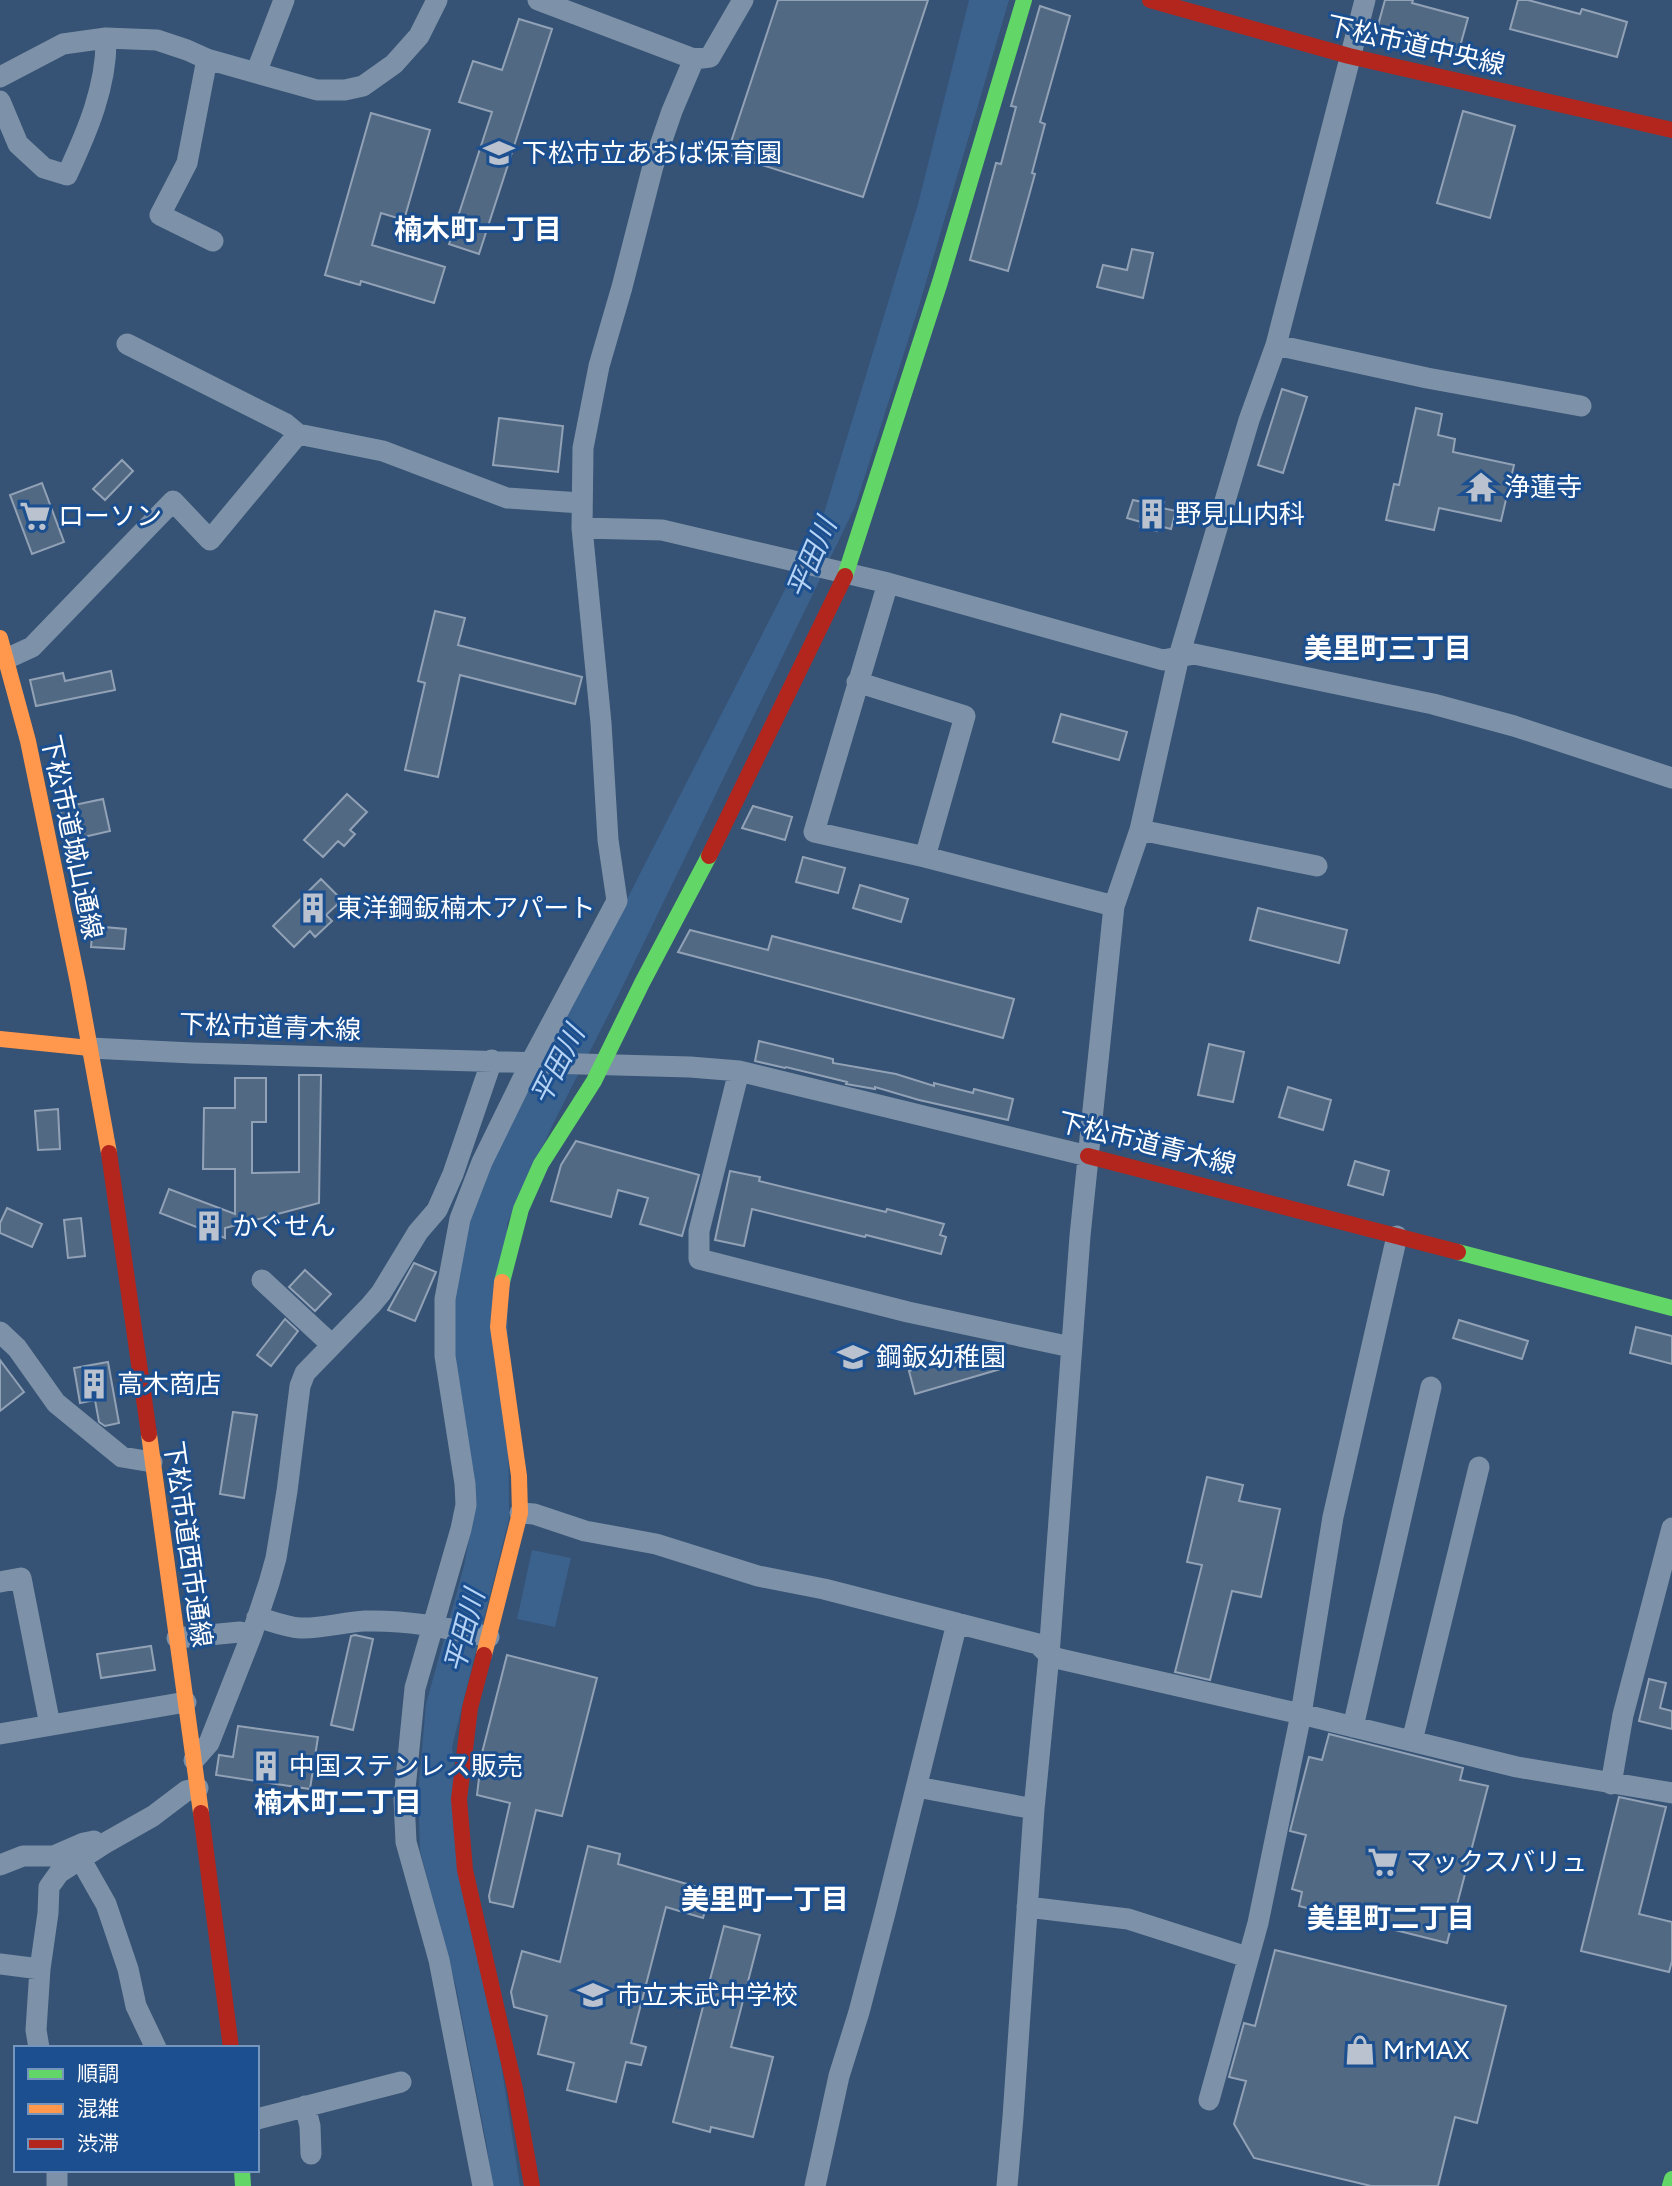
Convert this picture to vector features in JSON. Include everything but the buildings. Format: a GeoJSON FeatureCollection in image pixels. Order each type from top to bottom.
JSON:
{"type":"FeatureCollection","features":[{"type":"Feature","properties":{"kind":"street"},"geometry":{"type":"LineString","coordinates":[[257,73],[284,0]]}},
{"type":"Feature","properties":{"kind":"street"},"geometry":{"type":"LineString","coordinates":[[0,77],[63,44],[106,38],[157,40],[206,59],[317,90],[345,90],[363,86],[394,64],[419,36],[437,0]]}},
{"type":"Feature","properties":{"kind":"street"},"geometry":{"type":"LineString","coordinates":[[538,0],[694,59],[709,57],[743,0]]}},
{"type":"Feature","properties":{"kind":"street"},"geometry":{"type":"LineString","coordinates":[[531,2186],[515,2089],[465,1870],[459,1799],[470,1708],[485,1636],[520,1513],[519,1476],[498,1327],[501,1287],[521,1209],[541,1164],[594,1081],[598,1064],[706,863],[842,573],[940,282],[1024,0]]}},
{"type":"Feature","properties":{"kind":"street","name":"下松市道中央線"},"geometry":{"type":"LineString","coordinates":[[1150,0],[1349,56],[1672,130]]}},
{"type":"Feature","properties":{"kind":"street"},"geometry":{"type":"LineString","coordinates":[[1007,2186],[1071,1347],[1114,906],[1140,830],[1179,656],[1249,420],[1276,345],[1365,0]]}},
{"type":"Feature","properties":{"kind":"street"},"geometry":{"type":"LineString","coordinates":[[0,101],[18,144],[44,168],[67,175],[88,130],[106,60],[106,38]]}},
{"type":"Feature","properties":{"kind":"street"},"geometry":{"type":"LineString","coordinates":[[206,59],[187,163],[160,215],[213,241]]}},
{"type":"Feature","properties":{"kind":"street"},"geometry":{"type":"LineString","coordinates":[[483,2186],[439,1959],[406,1842],[404,1799],[415,1688],[439,1626],[466,1505],[445,1356],[445,1299],[460,1219],[482,1161],[617,901],[608,840],[601,723],[582,528],[583,448],[599,366],[653,166],[694,59]]}},
{"type":"Feature","properties":{"kind":"street"},"geometry":{"type":"LineString","coordinates":[[127,344],[286,425],[298,434],[383,452],[507,498],[581,503]]}},
{"type":"Feature","properties":{"kind":"street"},"geometry":{"type":"LineString","coordinates":[[1276,345],[1426,379],[1581,406]]}},
{"type":"Feature","properties":{"kind":"street"},"geometry":{"type":"LineString","coordinates":[[6,659],[32,647],[173,501],[210,540],[298,434]]}},
{"type":"Feature","properties":{"kind":"street"},"geometry":{"type":"LineString","coordinates":[[582,528],[662,530],[888,583],[1163,660],[1194,654],[1433,704],[1514,726],[1672,778]]}},
{"type":"Feature","properties":{"kind":"street"},"geometry":{"type":"LineString","coordinates":[[888,583],[814,832],[1114,906]]}},
{"type":"Feature","properties":{"kind":"street","name":"下松市道城山通線"},"geometry":{"type":"LineString","coordinates":[[0,638],[28,741],[90,1048]]}},
{"type":"Feature","properties":{"kind":"street"},"geometry":{"type":"LineString","coordinates":[[857,682],[965,716],[925,858]]}},
{"type":"Feature","properties":{"kind":"street"},"geometry":{"type":"LineString","coordinates":[[1140,830],[1317,866]]}},
{"type":"Feature","properties":{"kind":"street","name":"下松市道青木線"},"geometry":{"type":"LineString","coordinates":[[0,1039],[90,1048],[217,1054],[492,1060],[739,1071],[1088,1156],[1672,1308]]}},
{"type":"Feature","properties":{"kind":"street","name":"下松市道西市通線"},"geometry":{"type":"LineString","coordinates":[[90,1048],[107,1136],[198,1787],[231,2046]]}},
{"type":"Feature","properties":{"kind":"street"},"geometry":{"type":"LineString","coordinates":[[194,1760],[209,1744],[255,1626],[276,1558],[300,1387],[305,1373],[381,1293],[418,1232],[437,1210],[453,1174],[492,1060]]}},
{"type":"Feature","properties":{"kind":"street"},"geometry":{"type":"LineString","coordinates":[[739,1071],[699,1231],[699,1259],[908,1312],[1071,1347]]}},
{"type":"Feature","properties":{"kind":"street"},"geometry":{"type":"LineString","coordinates":[[1209,2100],[1258,1923],[1301,1714],[1333,1517],[1397,1236]]}},
{"type":"Feature","properties":{"kind":"street"},"geometry":{"type":"LineString","coordinates":[[262,1280],[332,1345]]}},
{"type":"Feature","properties":{"kind":"street"},"geometry":{"type":"LineString","coordinates":[[0,1332],[17,1348],[56,1404],[122,1457],[152,1462]]}},
{"type":"Feature","properties":{"kind":"street"},"geometry":{"type":"LineString","coordinates":[[1353,1727],[1431,1387]]}},
{"type":"Feature","properties":{"kind":"street"},"geometry":{"type":"LineString","coordinates":[[1412,1741],[1479,1467]]}},
{"type":"Feature","properties":{"kind":"street"},"geometry":{"type":"LineString","coordinates":[[520,1513],[534,1514],[585,1531],[656,1544],[758,1576],[824,1589],[1038,1644],[1049,1655],[1073,1662],[1517,1766],[1672,1793]]}},
{"type":"Feature","properties":{"kind":"street"},"geometry":{"type":"LineString","coordinates":[[1611,1784],[1623,1715],[1672,1528]]}},
{"type":"Feature","properties":{"kind":"street"},"geometry":{"type":"LineString","coordinates":[[0,1581],[21,1578],[50,1725]]}},
{"type":"Feature","properties":{"kind":"street"},"geometry":{"type":"LineString","coordinates":[[177,1638],[240,1632],[255,1626],[297,1628],[363,1621],[439,1626],[485,1636]]}},
{"type":"Feature","properties":{"kind":"street"},"geometry":{"type":"LineString","coordinates":[[815,2186],[839,2076],[859,2012],[957,1623]]}},
{"type":"Feature","properties":{"kind":"street"},"geometry":{"type":"LineString","coordinates":[[0,1734],[186,1702]]}},
{"type":"Feature","properties":{"kind":"street"},"geometry":{"type":"LineString","coordinates":[[39,2046],[36,2029],[49,1887],[59,1873],[153,1816],[186,1791],[198,1787]]}},
{"type":"Feature","properties":{"kind":"street"},"geometry":{"type":"LineString","coordinates":[[917,1787],[1034,1809]]}},
{"type":"Feature","properties":{"kind":"street"},"geometry":{"type":"LineString","coordinates":[[0,1865],[23,1856],[54,1856],[84,1843],[107,1842]]}},
{"type":"Feature","properties":{"kind":"street"},"geometry":{"type":"LineString","coordinates":[[81,1860],[106,1904],[128,1969],[136,2006],[155,2046]]}},
{"type":"Feature","properties":{"kind":"street"},"geometry":{"type":"LineString","coordinates":[[1027,1907],[1128,1919],[1247,1957]]}},
{"type":"Feature","properties":{"kind":"street"},"geometry":{"type":"LineString","coordinates":[[0,1964],[40,1969]]}},
{"type":"Feature","properties":{"kind":"street"},"geometry":{"type":"LineString","coordinates":[[259,2118],[401,2082]]}},
{"type":"Feature","properties":{"kind":"street"},"geometry":{"type":"LineString","coordinates":[[305,2106],[310,2126],[311,2154]]}},
{"type":"Feature","properties":{"kind":"street"},"geometry":{"type":"LineString","coordinates":[[1670,2186],[1672,2179]]}},
{"type":"Feature","properties":{"kind":"water","name":"平田川"},"geometry":{"type":"Polygon","coordinates":[[[969,0],[1009,0],[919,306],[855,507],[619,994],[554,1122],[507,1224],[509,1519],[452,1747],[520,2186],[492,2186],[456,1987],[420,1851],[418,1794],[426,1704],[464,1566],[475,1506],[474,1473],[461,1411],[455,1363],[454,1304],[468,1218],[490,1155],[596,960],[824,513],[918,204],[969,0]]]}},
{"type":"Feature","properties":{"kind":"water"},"geometry":{"type":"Polygon","coordinates":[[[532,1550],[571,1558],[555,1627],[517,1619],[532,1550]]]}},
{"type":"Feature","properties":{"kind":"traffic: fast"},"geometry":{"type":"LineString","coordinates":[[845,576],[940,282],[1024,0]]}},
{"type":"Feature","properties":{"kind":"traffic: fast"},"geometry":{"type":"LineString","coordinates":[[502,1282],[521,1209],[541,1164],[594,1081],[709,856]]}},
{"type":"Feature","properties":{"kind":"traffic: fast"},"geometry":{"type":"LineString","coordinates":[[1458,1252],[1672,1308]]}},
{"type":"Feature","properties":{"kind":"traffic: fast"},"geometry":{"type":"LineString","coordinates":[[242,2172],[243,2186]]}},
{"type":"Feature","properties":{"kind":"traffic: fast"},"geometry":{"type":"LineString","coordinates":[[1670,2186],[1672,2179]]}},
{"type":"Feature","properties":{"kind":"traffic: slow"},"geometry":{"type":"LineString","coordinates":[[0,638],[28,741],[78,983],[109,1153]]}},
{"type":"Feature","properties":{"kind":"traffic: slow"},"geometry":{"type":"LineString","coordinates":[[0,1039],[90,1048]]}},
{"type":"Feature","properties":{"kind":"traffic: slow"},"geometry":{"type":"LineString","coordinates":[[484,1655],[520,1513],[519,1476],[498,1327],[502,1282]]}},
{"type":"Feature","properties":{"kind":"traffic: slow"},"geometry":{"type":"LineString","coordinates":[[149,1434],[201,1813]]}},
{"type":"Feature","properties":{"kind":"traffic: jam"},"geometry":{"type":"LineString","coordinates":[[1150,0],[1349,56],[1672,130]]}},
{"type":"Feature","properties":{"kind":"traffic: jam"},"geometry":{"type":"LineString","coordinates":[[709,856],[845,576]]}},
{"type":"Feature","properties":{"kind":"traffic: jam"},"geometry":{"type":"LineString","coordinates":[[109,1153],[149,1434]]}},
{"type":"Feature","properties":{"kind":"traffic: jam"},"geometry":{"type":"LineString","coordinates":[[1088,1156],[1458,1252]]}},
{"type":"Feature","properties":{"kind":"traffic: jam"},"geometry":{"type":"LineString","coordinates":[[484,1655],[470,1708],[459,1799],[465,1870],[515,2089],[532,2186]]}},
{"type":"Feature","properties":{"kind":"traffic: jam"},"geometry":{"type":"LineString","coordinates":[[201,1813],[231,2046]]}},
{"type":"Feature","properties":{"kind":"place","name":"下松市立あおば保育園"},"geometry":{"type":"Point","coordinates":[499,153]}},
{"type":"Feature","properties":{"kind":"place","name":"浄蓮寺"},"geometry":{"type":"Point","coordinates":[1481,487]}},
{"type":"Feature","properties":{"kind":"place","name":"野見山内科"},"geometry":{"type":"Point","coordinates":[1152,514]}},
{"type":"Feature","properties":{"kind":"place","name":"ローソン"},"geometry":{"type":"Point","coordinates":[35,516]}},
{"type":"Feature","properties":{"kind":"place","name":"東洋鋼鈑楠木アパート"},"geometry":{"type":"Point","coordinates":[313,908]}},
{"type":"Feature","properties":{"kind":"place","name":"かぐせん"},"geometry":{"type":"Point","coordinates":[209,1226]}},
{"type":"Feature","properties":{"kind":"place","name":"鋼鈑幼稚園"},"geometry":{"type":"Point","coordinates":[853,1357]}},
{"type":"Feature","properties":{"kind":"place","name":"高木商店"},"geometry":{"type":"Point","coordinates":[94,1384]}},
{"type":"Feature","properties":{"kind":"place","name":"中国ステンレス販売"},"geometry":{"type":"Point","coordinates":[266,1766]}},
{"type":"Feature","properties":{"kind":"place","name":"マックスバリュ"},"geometry":{"type":"Point","coordinates":[1383,1862]}},
{"type":"Feature","properties":{"kind":"place","name":"市立末武中学校"},"geometry":{"type":"Point","coordinates":[593,1995]}},
{"type":"Feature","properties":{"kind":"place","name":"MrMAX"},"geometry":{"type":"Point","coordinates":[1360,2050]}},
{"type":"Feature","properties":{"kind":"district","name":"楠木町一丁目"},"geometry":{"type":"Point","coordinates":[478,229]}},
{"type":"Feature","properties":{"kind":"district","name":"美里町三丁目"},"geometry":{"type":"Point","coordinates":[1388,648]}},
{"type":"Feature","properties":{"kind":"district","name":"楠木町二丁目"},"geometry":{"type":"Point","coordinates":[338,1802]}},
{"type":"Feature","properties":{"kind":"district","name":"美里町一丁目"},"geometry":{"type":"Point","coordinates":[765,1899]}},
{"type":"Feature","properties":{"kind":"district","name":"美里町二丁目"},"geometry":{"type":"Point","coordinates":[1391,1918]}}]}
